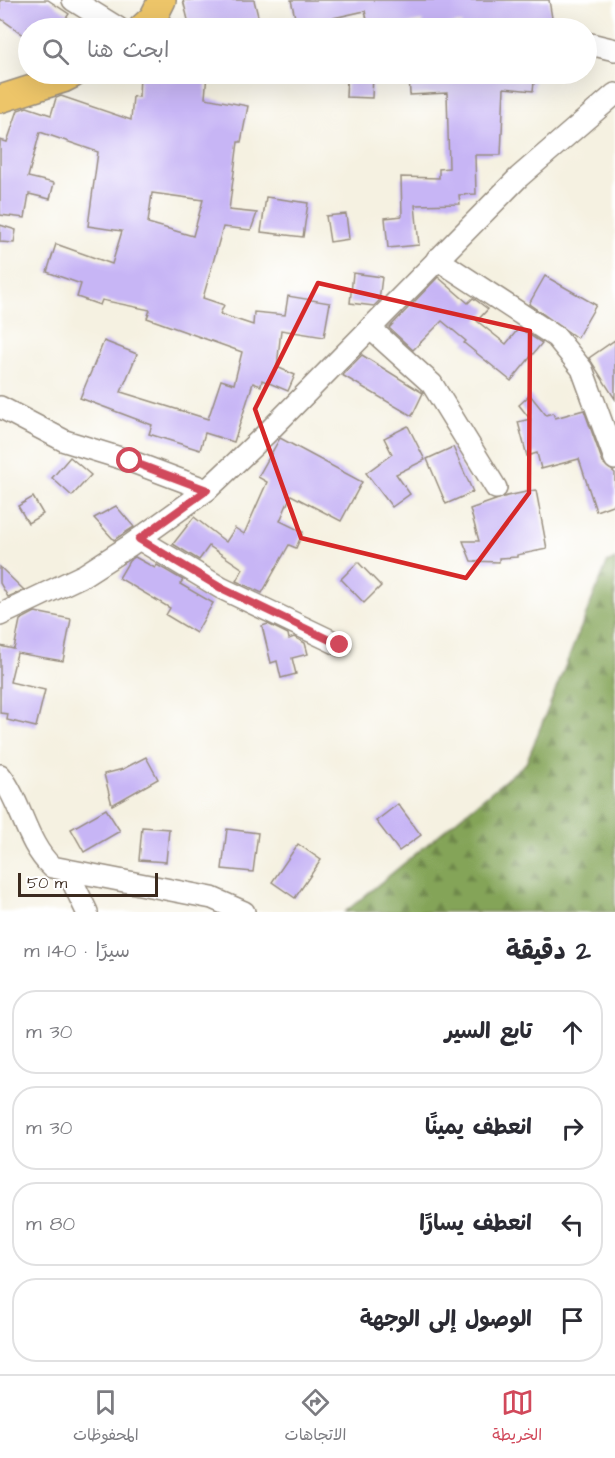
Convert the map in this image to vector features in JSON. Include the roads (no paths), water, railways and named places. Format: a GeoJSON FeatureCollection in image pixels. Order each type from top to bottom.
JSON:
{"type":"FeatureCollection","features":[{"type":"Feature","properties":{"kind":"main road"},"geometry":{"type":"LineString","coordinates":[[153,18],[162,0]]}},
{"type":"Feature","properties":{"kind":"main road"},"geometry":{"type":"LineString","coordinates":[[0,99],[50,84]]}},
{"type":"Feature","properties":{"kind":"street"},"geometry":{"type":"LineString","coordinates":[[73,0],[102,18]]}},
{"type":"Feature","properties":{"kind":"street"},"geometry":{"type":"LineString","coordinates":[[597,46],[615,50]]}},
{"type":"Feature","properties":{"kind":"street"},"geometry":{"type":"LineString","coordinates":[[0,615],[84,575],[207,490],[265,435],[519,177],[615,94]]}},
{"type":"Feature","properties":{"kind":"street"},"geometry":{"type":"LineString","coordinates":[[436,259],[556,337],[582,369],[615,459]]}},
{"type":"Feature","properties":{"kind":"street"},"geometry":{"type":"LineString","coordinates":[[370,328],[432,384],[496,488]]}},
{"type":"Feature","properties":{"kind":"street"},"geometry":{"type":"LineString","coordinates":[[0,407],[65,441],[130,461],[207,490]]}},
{"type":"Feature","properties":{"kind":"street"},"geometry":{"type":"LineString","coordinates":[[139,539],[221,588],[340,645]]}},
{"type":"Feature","properties":{"kind":"street"},"geometry":{"type":"LineString","coordinates":[[0,775],[12,790],[40,856],[52,867],[212,898],[244,912]]}},
{"type":"Feature","properties":{"kind":"street"},"geometry":{"type":"LineString","coordinates":[[69,872],[87,912]]}}]}
